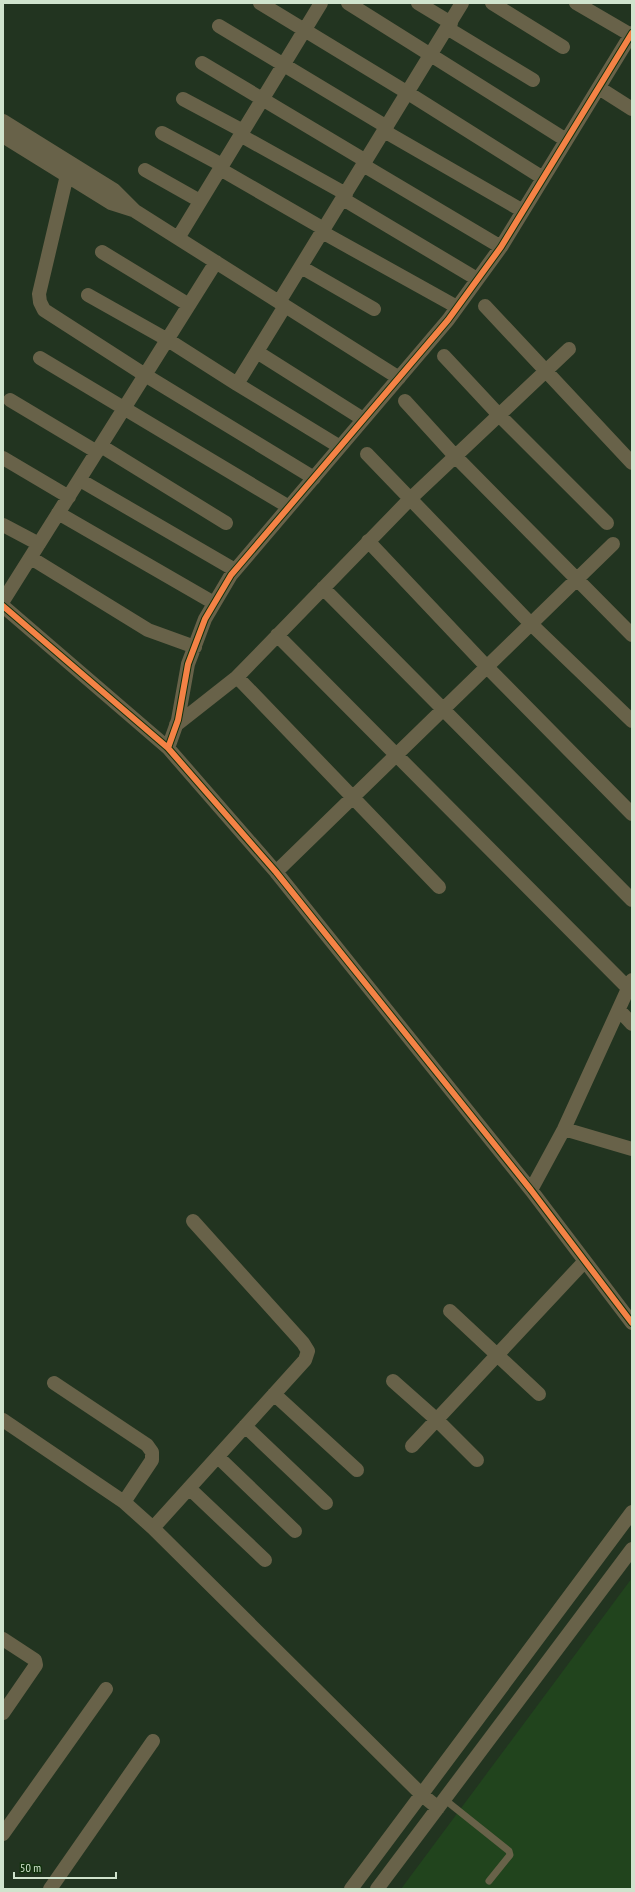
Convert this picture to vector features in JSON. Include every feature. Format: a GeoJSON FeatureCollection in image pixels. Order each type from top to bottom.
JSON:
{"type":"FeatureCollection","features":[{"type":"Feature","properties":{"kind":"street"},"geometry":{"type":"LineString","coordinates":[[260,3],[408,92],[543,178]]}},
{"type":"Feature","properties":{"kind":"street"},"geometry":{"type":"LineString","coordinates":[[178,238],[321,3]]}},
{"type":"Feature","properties":{"kind":"street"},"geometry":{"type":"LineString","coordinates":[[348,3],[430,56],[566,140]]}},
{"type":"Feature","properties":{"kind":"street"},"geometry":{"type":"LineString","coordinates":[[418,3],[533,80]]}},
{"type":"Feature","properties":{"kind":"street"},"geometry":{"type":"LineString","coordinates":[[237,384],[257,352],[301,267],[462,3]]}},
{"type":"Feature","properties":{"kind":"street"},"geometry":{"type":"LineString","coordinates":[[492,3],[562,47]]}},
{"type":"Feature","properties":{"kind":"street"},"geometry":{"type":"LineString","coordinates":[[168,748],[176,724],[188,664],[205,619],[235,570],[399,378],[457,307],[500,247],[523,211],[631,34],[576,3]]}},
{"type":"Feature","properties":{"kind":"street"},"geometry":{"type":"LineString","coordinates":[[219,26],[385,129],[523,211]]}},
{"type":"Feature","properties":{"kind":"street"},"geometry":{"type":"LineString","coordinates":[[202,63],[500,247]]}},
{"type":"Feature","properties":{"kind":"street"},"geometry":{"type":"LineString","coordinates":[[599,88],[632,109]]}},
{"type":"Feature","properties":{"kind":"street"},"geometry":{"type":"LineString","coordinates":[[182,99],[242,133],[477,279]]}},
{"type":"Feature","properties":{"kind":"street"},"geometry":{"type":"LineString","coordinates":[[3,121],[114,190],[135,210],[178,238],[399,378]]}},
{"type":"Feature","properties":{"kind":"street"},"geometry":{"type":"LineString","coordinates":[[162,133],[221,167],[323,230],[457,307]]}},
{"type":"Feature","properties":{"kind":"street"},"geometry":{"type":"LineString","coordinates":[[3,136],[110,203],[135,210]]}},
{"type":"Feature","properties":{"kind":"street"},"geometry":{"type":"LineString","coordinates":[[145,170],[200,201]]}},
{"type":"Feature","properties":{"kind":"street"},"geometry":{"type":"LineString","coordinates":[[67,175],[39,294],[40,302],[44,310],[145,376],[314,478]]}},
{"type":"Feature","properties":{"kind":"street"},"geometry":{"type":"LineString","coordinates":[[102,252],[189,305]]}},
{"type":"Feature","properties":{"kind":"street"},"geometry":{"type":"LineString","coordinates":[[3,601],[216,262]]}},
{"type":"Feature","properties":{"kind":"street"},"geometry":{"type":"LineString","coordinates":[[301,267],[374,309]]}},
{"type":"Feature","properties":{"kind":"street"},"geometry":{"type":"LineString","coordinates":[[88,295],[168,340],[340,447]]}},
{"type":"Feature","properties":{"kind":"street"},"geometry":{"type":"LineString","coordinates":[[485,306],[632,463]]}},
{"type":"Feature","properties":{"kind":"street"},"geometry":{"type":"LineString","coordinates":[[176,724],[236,677],[410,499],[569,349]]}},
{"type":"Feature","properties":{"kind":"street"},"geometry":{"type":"LineString","coordinates":[[257,352],[363,419]]}},
{"type":"Feature","properties":{"kind":"street"},"geometry":{"type":"LineString","coordinates":[[444,356],[499,415],[607,523]]}},
{"type":"Feature","properties":{"kind":"street"},"geometry":{"type":"LineString","coordinates":[[40,358],[289,507]]}},
{"type":"Feature","properties":{"kind":"street"},"geometry":{"type":"LineString","coordinates":[[10,400],[99,449],[226,523]]}},
{"type":"Feature","properties":{"kind":"street"},"geometry":{"type":"LineString","coordinates":[[405,401],[455,456],[632,635]]}},
{"type":"Feature","properties":{"kind":"street"},"geometry":{"type":"LineString","coordinates":[[367,454],[531,624],[632,721]]}},
{"type":"Feature","properties":{"kind":"street"},"geometry":{"type":"LineString","coordinates":[[3,458],[68,497]]}},
{"type":"Feature","properties":{"kind":"street"},"geometry":{"type":"LineString","coordinates":[[80,480],[235,570]]}},
{"type":"Feature","properties":{"kind":"street"},"geometry":{"type":"LineString","coordinates":[[58,514],[214,603]]}},
{"type":"Feature","properties":{"kind":"street"},"geometry":{"type":"LineString","coordinates":[[3,525],[39,544]]}},
{"type":"Feature","properties":{"kind":"street"},"geometry":{"type":"LineString","coordinates":[[368,541],[487,667],[632,814]]}},
{"type":"Feature","properties":{"kind":"street"},"geometry":{"type":"LineString","coordinates":[[276,872],[614,544]]}},
{"type":"Feature","properties":{"kind":"street"},"geometry":{"type":"LineString","coordinates":[[30,558],[148,630],[195,647]]}},
{"type":"Feature","properties":{"kind":"street"},"geometry":{"type":"LineString","coordinates":[[322,588],[632,900]]}},
{"type":"Feature","properties":{"kind":"street"},"geometry":{"type":"LineString","coordinates":[[3,606],[168,748],[276,872],[532,1190],[632,1323]]}},
{"type":"Feature","properties":{"kind":"street"},"geometry":{"type":"LineString","coordinates":[[277,635],[396,755],[630,984],[564,1129],[532,1190]]}},
{"type":"Feature","properties":{"kind":"street"},"geometry":{"type":"LineString","coordinates":[[236,677],[439,887]]}},
{"type":"Feature","properties":{"kind":"street"},"geometry":{"type":"LineString","coordinates":[[619,1010],[632,1024]]}},
{"type":"Feature","properties":{"kind":"street"},"geometry":{"type":"LineString","coordinates":[[564,1129],[632,1149]]}},
{"type":"Feature","properties":{"kind":"street"},"geometry":{"type":"LineString","coordinates":[[153,1528],[305,1360],[308,1351],[303,1343],[193,1221]]}},
{"type":"Feature","properties":{"kind":"street"},"geometry":{"type":"LineString","coordinates":[[412,1446],[585,1261]]}},
{"type":"Feature","properties":{"kind":"street"},"geometry":{"type":"LineString","coordinates":[[450,1311],[539,1394]]}},
{"type":"Feature","properties":{"kind":"street"},"geometry":{"type":"LineString","coordinates":[[393,1381],[437,1420],[476,1460]]}},
{"type":"Feature","properties":{"kind":"street"},"geometry":{"type":"LineString","coordinates":[[54,1383],[146,1445],[152,1452],[152,1460],[124,1502]]}},
{"type":"Feature","properties":{"kind":"street"},"geometry":{"type":"LineString","coordinates":[[274,1394],[357,1470]]}},
{"type":"Feature","properties":{"kind":"street"},"geometry":{"type":"LineString","coordinates":[[3,1420],[124,1502],[153,1528],[421,1794],[441,1804]]}},
{"type":"Feature","properties":{"kind":"street"},"geometry":{"type":"LineString","coordinates":[[245,1426],[326,1503]]}},
{"type":"Feature","properties":{"kind":"street"},"geometry":{"type":"LineString","coordinates":[[218,1456],[295,1531]]}},
{"type":"Feature","properties":{"kind":"street"},"geometry":{"type":"LineString","coordinates":[[189,1488],[265,1560]]}},
{"type":"Feature","properties":{"kind":"street"},"geometry":{"type":"LineString","coordinates":[[351,1889],[632,1512]]}},
{"type":"Feature","properties":{"kind":"street"},"geometry":{"type":"LineString","coordinates":[[377,1889],[632,1549]]}},
{"type":"Feature","properties":{"kind":"street"},"geometry":{"type":"LineString","coordinates":[[3,1639],[35,1660],[36,1665],[3,1713]]}},
{"type":"Feature","properties":{"kind":"street"},"geometry":{"type":"LineString","coordinates":[[3,1834],[106,1689]]}},
{"type":"Feature","properties":{"kind":"street"},"geometry":{"type":"LineString","coordinates":[[50,1889],[153,1741]]}},
{"type":"Feature","properties":{"kind":"lane"},"geometry":{"type":"LineString","coordinates":[[441,1804],[509,1851],[510,1855],[489,1881]]}},
{"type":"Feature","properties":{"kind":"shaded area"},"geometry":{"type":"Polygon","coordinates":[[[632,1578],[632,1889],[401,1889],[632,1578]]]}},
{"type":"Feature","properties":{"kind":"cycle path"},"geometry":{"type":"LineString","coordinates":[[168,748],[178,720],[188,664],[205,619],[231,575],[448,320],[501,247],[632,33]]}},
{"type":"Feature","properties":{"kind":"cycle path"},"geometry":{"type":"LineString","coordinates":[[3,606],[168,748],[276,872],[531,1190],[632,1323]]}}]}
